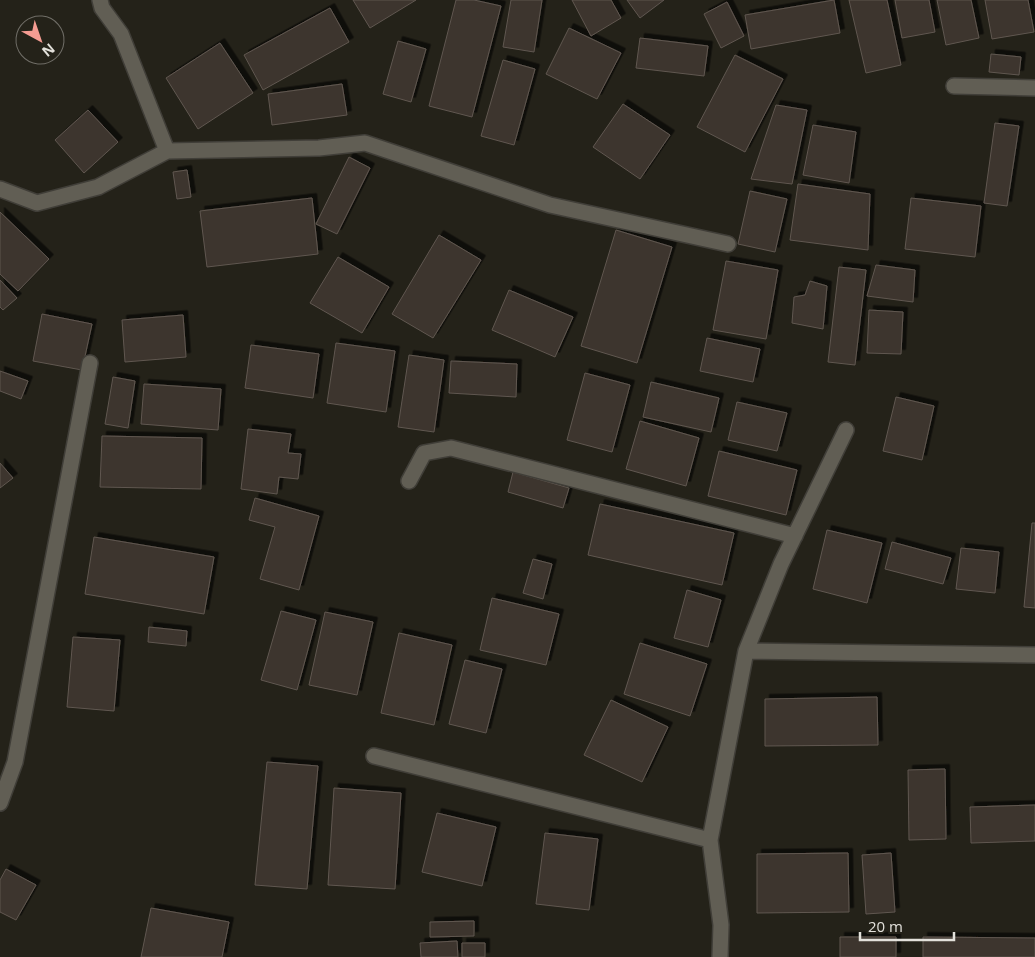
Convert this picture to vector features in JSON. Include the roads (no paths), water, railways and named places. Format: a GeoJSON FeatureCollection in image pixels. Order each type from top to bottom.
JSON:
{"type":"FeatureCollection","features":[{"type":"Feature","properties":{"kind":"street"},"geometry":{"type":"LineString","coordinates":[[100,0],[102,8],[121,34],[167,151]]}},
{"type":"Feature","properties":{"kind":"street"},"geometry":{"type":"LineString","coordinates":[[954,86],[1035,88]]}},
{"type":"Feature","properties":{"kind":"street"},"geometry":{"type":"LineString","coordinates":[[0,189],[37,203],[98,187],[167,151],[319,148],[365,143],[550,205],[728,244]]}},
{"type":"Feature","properties":{"kind":"street"},"geometry":{"type":"LineString","coordinates":[[0,803],[15,762],[90,363]]}},
{"type":"Feature","properties":{"kind":"street"},"geometry":{"type":"LineString","coordinates":[[720,957],[721,925],[710,840],[746,651],[795,536],[846,430]]}},
{"type":"Feature","properties":{"kind":"street"},"geometry":{"type":"LineString","coordinates":[[409,481],[424,453],[451,448],[795,536]]}},
{"type":"Feature","properties":{"kind":"street"},"geometry":{"type":"LineString","coordinates":[[746,651],[1035,655]]}},
{"type":"Feature","properties":{"kind":"street"},"geometry":{"type":"LineString","coordinates":[[374,756],[710,840]]}}]}
